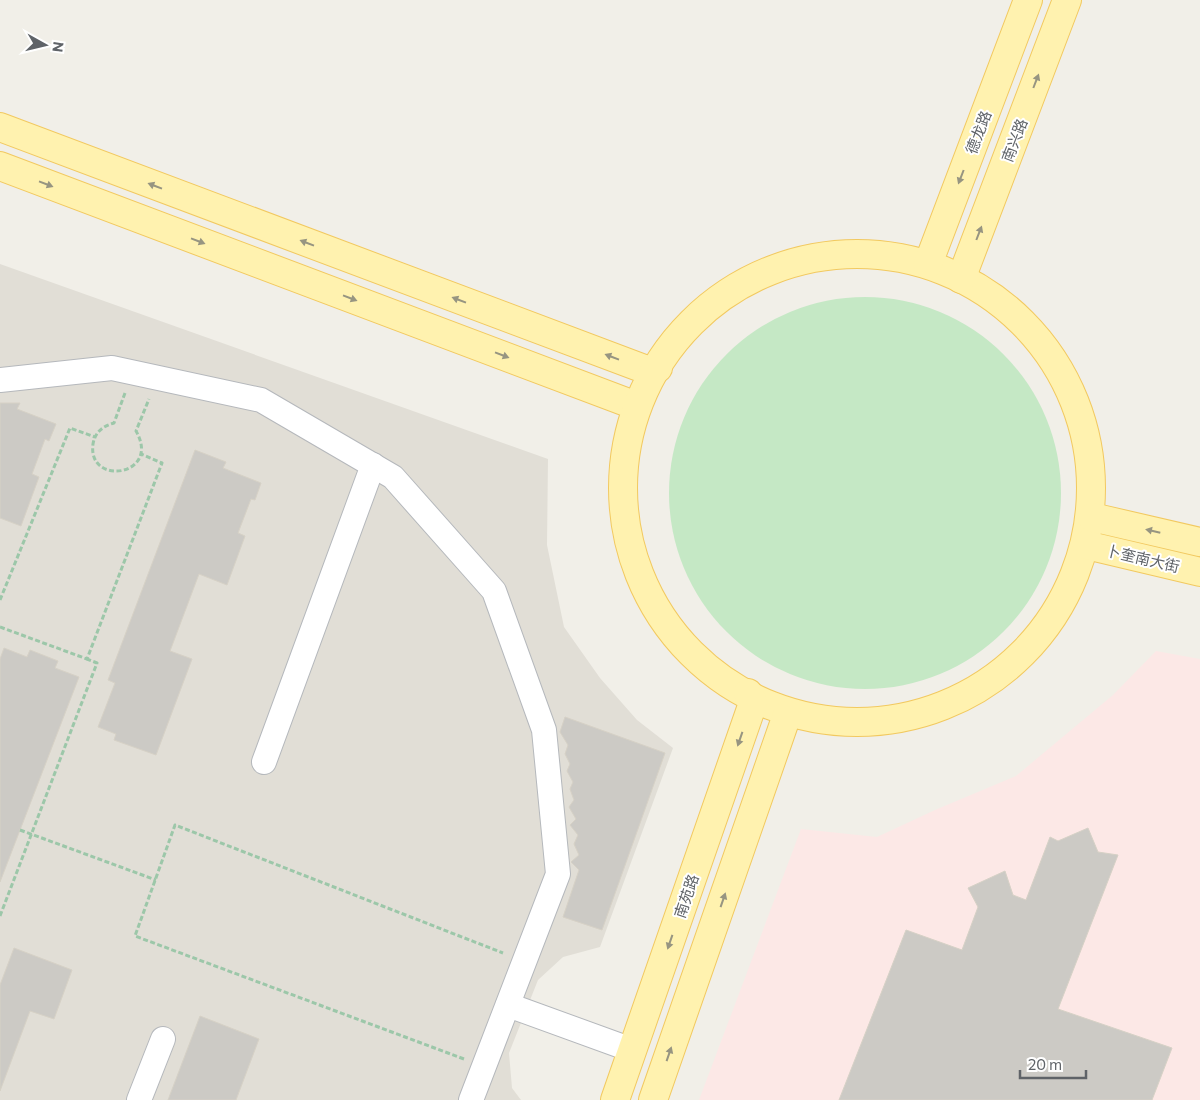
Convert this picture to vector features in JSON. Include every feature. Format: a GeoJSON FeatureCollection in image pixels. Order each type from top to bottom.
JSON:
{"type":"FeatureCollection","features":[{"type":"Feature","properties":{"kind":"main road","name":"德龙路"},"geometry":{"type":"LineString","coordinates":[[928,264],[1028,0]]}},
{"type":"Feature","properties":{"kind":"main road","name":"南兴路"},"geometry":{"type":"LineString","coordinates":[[961,279],[1067,0]]}},
{"type":"Feature","properties":{"kind":"main road"},"geometry":{"type":"LineString","coordinates":[[0,127],[647,370],[658,368]]}},
{"type":"Feature","properties":{"kind":"main road"},"geometry":{"type":"LineString","coordinates":[[0,166],[634,404]]}},
{"type":"Feature","properties":{"kind":"main road"},"geometry":{"type":"LineString","coordinates":[[848,251],[940,266],[961,279],[1018,315],[1072,390],[1093,480],[1092,517],[1078,572],[1029,650],[954,704],[864,726],[787,715],[694,662],[640,586],[619,496],[634,404],[683,326],[758,272],[848,251]]}},
{"type":"Feature","properties":{"kind":"main road","name":"卜奎南大街"},"geometry":{"type":"LineString","coordinates":[[1092,517],[1200,542]]}},
{"type":"Feature","properties":{"kind":"main road","name":"卜奎南大街"},"geometry":{"type":"LineString","coordinates":[[1086,545],[1200,572]]}},
{"type":"Feature","properties":{"kind":"main road","name":"南苑路"},"geometry":{"type":"LineString","coordinates":[[615,1100],[752,703],[748,693]]}},
{"type":"Feature","properties":{"kind":"main road"},"geometry":{"type":"LineString","coordinates":[[653,1100],[787,715]]}},
{"type":"Feature","properties":{"kind":"street"},"geometry":{"type":"LineString","coordinates":[[0,380],[112,368],[262,400],[393,477],[494,591],[544,730],[558,874],[471,1100]]}},
{"type":"Feature","properties":{"kind":"street"},"geometry":{"type":"LineString","coordinates":[[264,762],[373,465]]}},
{"type":"Feature","properties":{"kind":"street"},"geometry":{"type":"LineString","coordinates":[[508,1005],[632,1050]]}},
{"type":"Feature","properties":{"kind":"street"},"geometry":{"type":"LineString","coordinates":[[139,1100],[163,1040]]}},
{"type":"Feature","properties":{"kind":"path"},"geometry":{"type":"LineString","coordinates":[[133,372],[114,423],[106,425],[99,430],[95,437],[93,453],[101,466],[109,470],[124,471],[132,468],[138,462],[142,446],[136,431],[158,378]]}},
{"type":"Feature","properties":{"kind":"path"},"geometry":{"type":"LineString","coordinates":[[0,600],[70,428],[95,437]]}},
{"type":"Feature","properties":{"kind":"path"},"geometry":{"type":"LineString","coordinates":[[87,659],[162,463],[141,454]]}},
{"type":"Feature","properties":{"kind":"path"},"geometry":{"type":"LineString","coordinates":[[0,627],[97,663],[0,916]]}},
{"type":"Feature","properties":{"kind":"path"},"geometry":{"type":"LineString","coordinates":[[484,1066],[135,936],[175,825],[525,961]]}},
{"type":"Feature","properties":{"kind":"path"},"geometry":{"type":"LineString","coordinates":[[20,830],[156,880]]}},
{"type":"Feature","properties":{"kind":"shaded area"},"geometry":{"type":"Polygon","coordinates":[[[0,264],[548,459],[547,545],[564,627],[600,678],[637,720],[673,748],[600,947],[563,957],[538,980],[509,1053],[512,1088],[521,1100],[0,1100],[0,264]]]}},
{"type":"Feature","properties":{"kind":"shaded area"},"geometry":{"type":"Polygon","coordinates":[[[1156,651],[1200,659],[1200,1100],[699,1100],[801,829],[877,837],[1016,776],[1113,695],[1156,651]]]}},
{"type":"Feature","properties":{"kind":"green space"},"geometry":{"type":"Polygon","coordinates":[[[865,297],[903,301],[940,312],[974,330],[1003,355],[1028,384],[1046,418],[1057,455],[1061,493],[1057,531],[1046,568],[1028,602],[1003,631],[974,656],[940,674],[903,685],[865,689],[827,685],[790,674],[756,656],[727,631],[702,602],[684,568],[673,531],[669,493],[673,455],[684,418],[702,384],[727,355],[756,330],[790,312],[827,301],[865,297]]]}},
{"type":"Feature","properties":{"kind":"building"},"geometry":{"type":"Polygon","coordinates":[[[0,403],[20,403],[17,409],[56,424],[49,441],[45,439],[32,474],[39,477],[21,526],[0,518],[0,403]]]}},
{"type":"Feature","properties":{"kind":"building"},"geometry":{"type":"Polygon","coordinates":[[[195,450],[226,462],[223,468],[261,483],[255,500],[251,499],[238,533],[245,536],[227,585],[199,574],[170,651],[192,659],[156,755],[114,740],[116,734],[98,727],[115,683],[108,680],[195,450]]]}},
{"type":"Feature","properties":{"kind":"building"},"geometry":{"type":"Polygon","coordinates":[[[4,648],[27,657],[30,650],[58,661],[55,668],[79,677],[0,882],[0,659],[4,648]]]}},
{"type":"Feature","properties":{"kind":"building"},"geometry":{"type":"Polygon","coordinates":[[[565,717],[665,753],[602,930],[563,917],[579,870],[571,862],[579,855],[574,844],[578,835],[570,825],[576,819],[569,807],[574,800],[570,789],[573,782],[567,771],[570,764],[565,754],[568,745],[560,732],[565,717]]]}},
{"type":"Feature","properties":{"kind":"building"},"geometry":{"type":"Polygon","coordinates":[[[1088,828],[1098,852],[1118,855],[1058,1009],[1172,1048],[1152,1100],[839,1100],[906,930],[962,950],[978,907],[968,888],[1005,871],[1013,895],[1026,900],[1050,837],[1058,841],[1088,828]]]}},
{"type":"Feature","properties":{"kind":"building"},"geometry":{"type":"Polygon","coordinates":[[[14,948],[72,970],[54,1019],[30,1011],[0,1091],[0,985],[14,948]]]}},
{"type":"Feature","properties":{"kind":"building"},"geometry":{"type":"Polygon","coordinates":[[[200,1016],[259,1039],[236,1100],[168,1100],[200,1016]]]}}]}
